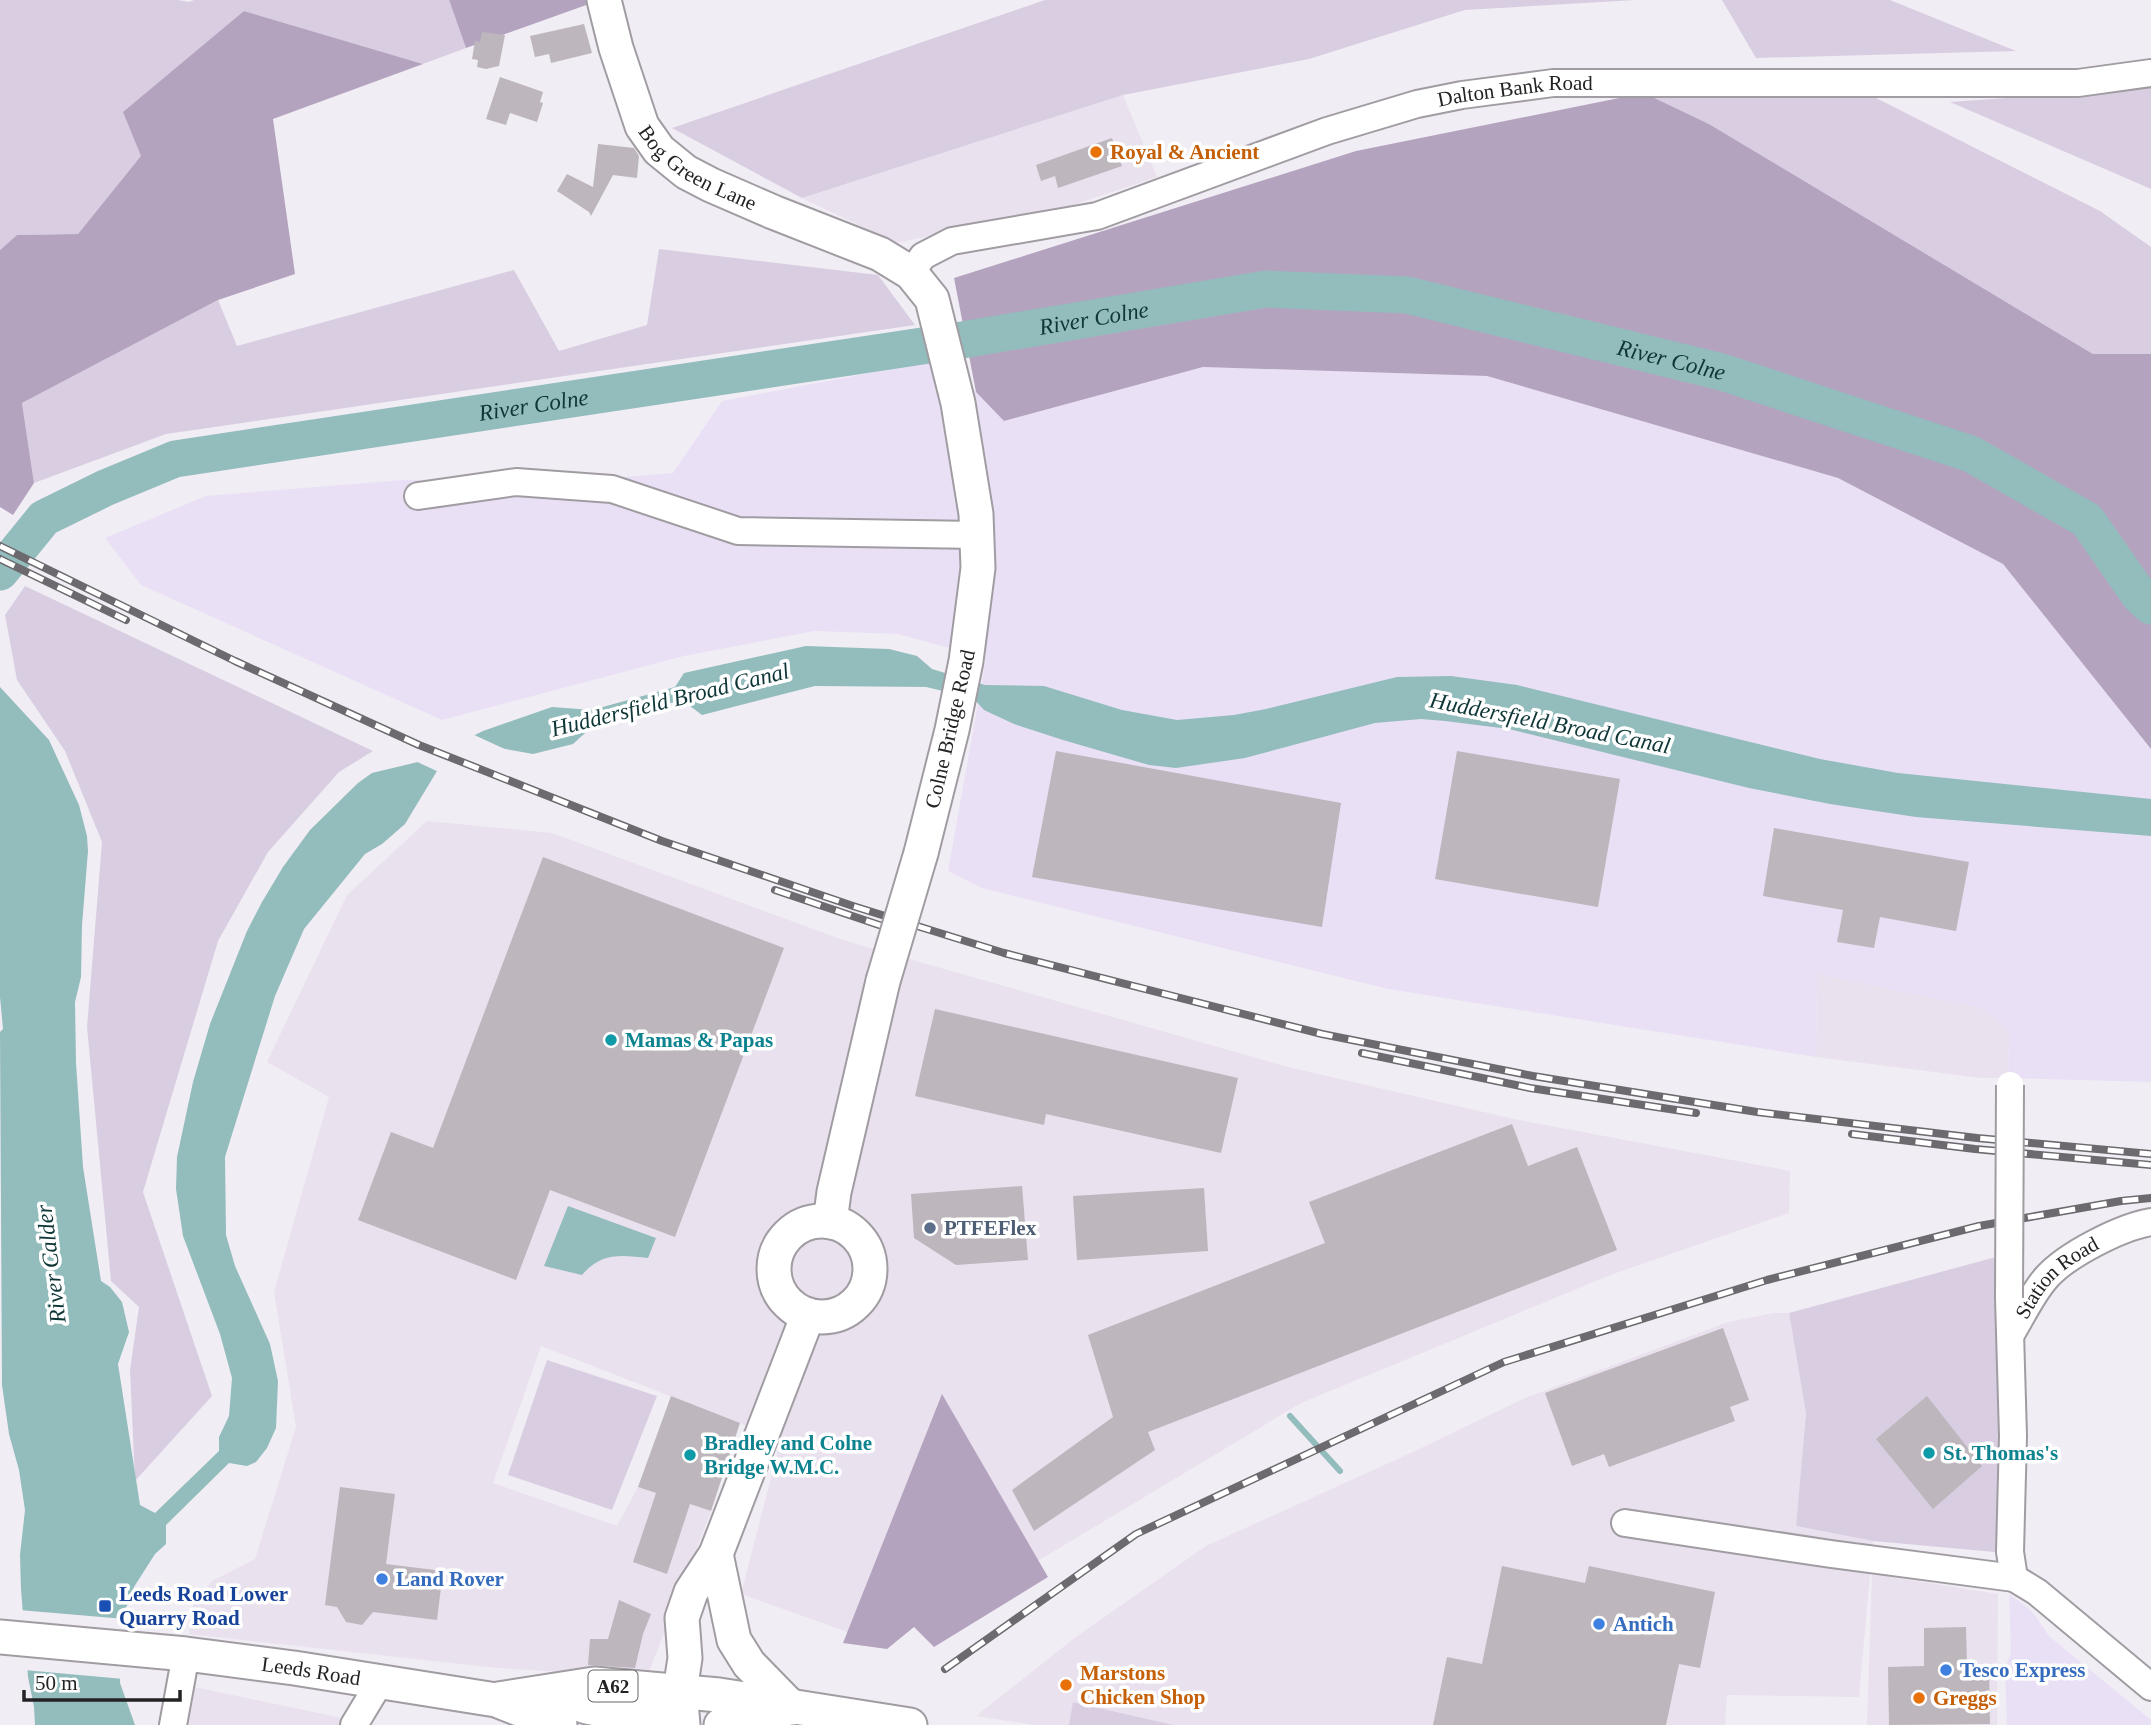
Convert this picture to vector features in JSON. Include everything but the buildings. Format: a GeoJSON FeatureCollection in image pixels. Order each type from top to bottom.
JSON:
{"type":"FeatureCollection","features":[{"type":"Feature","properties":{"kind":"main road","name":"Bog Green Lane"},"geometry":{"type":"LineString","coordinates":[[604,0],[616,48],[642,126],[659,150],[686,172],[712,185],[880,254]]}},
{"type":"Feature","properties":{"kind":"main road","name":"Colne Bridge Road"},"geometry":{"type":"LineString","coordinates":[[830,1222],[834,1192],[883,981],[921,853],[951,730],[970,639],[978,568],[976,514],[958,402],[932,299],[911,273],[880,254]]}},
{"type":"Feature","properties":{"kind":"main road"},"geometry":{"type":"LineString","coordinates":[[817,1221],[830,1222],[845,1227],[857,1236],[865,1249],[869,1279],[859,1298],[842,1313],[828,1317],[808,1315],[786,1300],[777,1286],[774,1270],[776,1254],[782,1242],[803,1225],[817,1221]]}},
{"type":"Feature","properties":{"kind":"main road"},"geometry":{"type":"LineString","coordinates":[[683,1725],[680,1691],[685,1658],[704,1624],[711,1598],[716,1553],[808,1315]]}},
{"type":"Feature","properties":{"kind":"main road"},"geometry":{"type":"LineString","coordinates":[[716,1553],[734,1640],[782,1716]]}},
{"type":"Feature","properties":{"kind":"main road","name":"Leeds Road"},"geometry":{"type":"LineString","coordinates":[[10,1638],[179,1653],[496,1700],[560,1725]]}},
{"type":"Feature","properties":{"kind":"main road","name":"Leeds Road"},"geometry":{"type":"LineString","coordinates":[[496,1700],[594,1684],[680,1691],[782,1716],[910,1725]]}},
{"type":"Feature","properties":{"kind":"main road"},"geometry":{"type":"LineString","coordinates":[[546,1693],[587,1707],[675,1725]]}},
{"type":"Feature","properties":{"kind":"main road","name":"Leeds Road"},"geometry":{"type":"LineString","coordinates":[[721,1725],[782,1716]]}},
{"type":"Feature","properties":{"kind":"street","name":"Dalton Bank Road"},"geometry":{"type":"LineString","coordinates":[[911,273],[923,256],[952,241],[1097,216],[1177,189],[1327,131],[1462,95],[1553,83],[2078,83],[2151,73]]}},
{"type":"Feature","properties":{"kind":"street"},"geometry":{"type":"LineString","coordinates":[[418,496],[516,482],[612,489],[738,531],[977,535]]}},
{"type":"Feature","properties":{"kind":"street"},"geometry":{"type":"LineString","coordinates":[[2010,1085],[2011,1334]]}},
{"type":"Feature","properties":{"kind":"street","name":"Station Road"},"geometry":{"type":"LineString","coordinates":[[2014,1578],[2010,1552],[2013,1436],[2011,1334],[2047,1277],[2086,1248],[2131,1225],[2151,1222]]}},
{"type":"Feature","properties":{"kind":"street"},"geometry":{"type":"LineString","coordinates":[[1625,1523],[2014,1578],[2037,1592],[2151,1687]]}},
{"type":"Feature","properties":{"kind":"street"},"geometry":{"type":"LineString","coordinates":[[173,1725],[179,1653]]}},
{"type":"Feature","properties":{"kind":"street"},"geometry":{"type":"LineString","coordinates":[[354,1725],[380,1682]]}},
{"type":"Feature","properties":{"kind":"shaded area"},"geometry":{"type":"Polygon","coordinates":[[[0,0],[449,0],[466,48],[423,64],[244,11],[142,156],[78,234],[17,235],[0,250],[0,0]]]}},
{"type":"Feature","properties":{"kind":"shaded area"},"geometry":{"type":"Polygon","coordinates":[[[449,0],[588,0],[589,4],[466,48],[449,0]]]}},
{"type":"Feature","properties":{"kind":"shaded area"},"geometry":{"type":"Polygon","coordinates":[[[1045,0],[1636,0],[1465,10],[1309,59],[1123,95],[802,198],[672,128],[1045,0]]]}},
{"type":"Feature","properties":{"kind":"shaded area"},"geometry":{"type":"Polygon","coordinates":[[[1722,0],[1890,0],[2016,51],[1756,58],[1722,0]]]}},
{"type":"Feature","properties":{"kind":"shaded area"},"geometry":{"type":"Polygon","coordinates":[[[244,11],[423,64],[273,119],[295,274],[218,300],[22,403],[34,483],[13,515],[0,507],[0,250],[17,235],[78,234],[141,156],[123,112],[244,11]]]}},
{"type":"Feature","properties":{"kind":"shaded area"},"geometry":{"type":"Polygon","coordinates":[[[2151,86],[2151,189],[1950,102],[2142,88],[2151,86]]]}},
{"type":"Feature","properties":{"kind":"shaded area"},"geometry":{"type":"Polygon","coordinates":[[[1644,93],[1870,95],[2100,211],[2151,247],[2151,354],[2093,354],[1709,124],[1644,93]]]}},
{"type":"Feature","properties":{"kind":"shaded area"},"geometry":{"type":"Polygon","coordinates":[[[1644,93],[1709,124],[2093,354],[2151,354],[2151,749],[2003,564],[1838,478],[1487,376],[1203,367],[1004,421],[976,392],[954,278],[1356,151],[1644,93]]]}},
{"type":"Feature","properties":{"kind":"shaded area"},"geometry":{"type":"Polygon","coordinates":[[[1123,95],[1157,177],[1067,207],[896,243],[802,198],[1123,95]]]}},
{"type":"Feature","properties":{"kind":"shaded area"},"geometry":{"type":"Polygon","coordinates":[[[659,249],[878,275],[915,325],[166,434],[34,483],[22,403],[218,300],[237,346],[514,270],[559,351],[647,325],[659,249]]]}},
{"type":"Feature","properties":{"kind":"shaded area"},"geometry":{"type":"Polygon","coordinates":[[[943,359],[1005,421],[1203,367],[1487,376],[1838,478],[2003,564],[2151,749],[2151,1082],[2008,1078],[2009,1031],[1981,1008],[1817,974],[1816,1057],[1388,989],[982,888],[948,871],[986,658],[898,634],[815,631],[684,656],[442,720],[141,585],[105,538],[206,496],[402,480],[600,479],[673,473],[722,401],[943,359]]]}},
{"type":"Feature","properties":{"kind":"shaded area"},"geometry":{"type":"Polygon","coordinates":[[[25,586],[373,751],[339,772],[268,852],[218,941],[143,1192],[212,1396],[135,1481],[130,1370],[139,1307],[111,1281],[87,1027],[102,842],[65,751],[17,680],[5,615],[25,586]]]}},
{"type":"Feature","properties":{"kind":"shaded area"},"geometry":{"type":"Polygon","coordinates":[[[427,821],[552,833],[846,941],[1288,1067],[1514,1119],[1790,1171],[1789,1213],[1613,1274],[1301,1403],[1041,1559],[873,1641],[741,1594],[780,1443],[740,1423],[541,1346],[493,1483],[617,1526],[638,1487],[711,1511],[647,1677],[497,1668],[189,1634],[193,1605],[212,1581],[255,1559],[296,1427],[274,1292],[329,1097],[267,1062],[347,895],[427,821]]]}},
{"type":"Feature","properties":{"kind":"shaded area"},"geometry":{"type":"Polygon","coordinates":[[[1817,974],[1981,1008],[2009,1031],[2008,1078],[1981,1078],[1816,1057],[1817,974]]]}},
{"type":"Feature","properties":{"kind":"shaded area"},"geometry":{"type":"Polygon","coordinates":[[[1996,1257],[2006,1553],[1873,1541],[1796,1526],[1806,1413],[1789,1313],[1996,1257]]]}},
{"type":"Feature","properties":{"kind":"shaded area"},"geometry":{"type":"Polygon","coordinates":[[[1774,1313],[1789,1313],[1806,1412],[1796,1526],[1873,1541],[1859,1697],[1727,1695],[1725,1725],[1174,1725],[1074,1702],[1069,1725],[1035,1725],[976,1716],[1076,1637],[1206,1546],[1523,1399],[1728,1322],[1774,1313]]]}},
{"type":"Feature","properties":{"kind":"shaded area"},"geometry":{"type":"Polygon","coordinates":[[[547,1360],[657,1396],[612,1510],[508,1475],[547,1360]]]}},
{"type":"Feature","properties":{"kind":"shaded area"},"geometry":{"type":"Polygon","coordinates":[[[942,1394],[1048,1577],[934,1647],[914,1627],[887,1649],[843,1643],[942,1394]]]}},
{"type":"Feature","properties":{"kind":"shaded area"},"geometry":{"type":"Polygon","coordinates":[[[1872,1574],[1998,1594],[1997,1725],[1867,1725],[1872,1574]]]}},
{"type":"Feature","properties":{"kind":"shaded area"},"geometry":{"type":"Polygon","coordinates":[[[2009,1594],[2032,1611],[2049,1636],[2151,1720],[2151,1725],[2007,1725],[2005,1669],[2011,1653],[2009,1594]]]}},
{"type":"Feature","properties":{"kind":"shaded area"},"geometry":{"type":"Polygon","coordinates":[[[194,1687],[347,1719],[343,1725],[185,1725],[194,1687]]]}},
{"type":"Feature","properties":{"kind":"shaded area"},"geometry":{"type":"Polygon","coordinates":[[[1073,1702],[1174,1725],[1069,1725],[1073,1702]]]}},
{"type":"Feature","properties":{"kind":"water"},"geometry":{"type":"Polygon","coordinates":[[[806,646],[889,649],[917,656],[932,669],[985,685],[1044,686],[1122,710],[1177,720],[1266,709],[1397,677],[1451,676],[1517,685],[1820,759],[1898,773],[2151,799],[2151,836],[1916,817],[1830,804],[1749,788],[1509,729],[1421,719],[1375,723],[1245,758],[1176,768],[1149,765],[1014,724],[984,710],[973,698],[926,687],[815,686],[702,715],[682,700],[596,723],[573,744],[533,754],[494,747],[437,771],[405,824],[382,844],[365,854],[304,929],[275,996],[225,1157],[226,1235],[235,1266],[270,1344],[278,1381],[276,1428],[267,1448],[256,1462],[247,1466],[229,1463],[166,1525],[166,1544],[155,1554],[134,1587],[122,1619],[120,1683],[135,1725],[35,1725],[21,1589],[20,1555],[25,1510],[2,1385],[0,687],[49,740],[79,805],[87,836],[81,977],[75,1002],[83,1167],[101,1281],[110,1287],[122,1302],[129,1332],[118,1364],[140,1505],[155,1513],[219,1451],[219,1437],[229,1416],[232,1378],[220,1334],[183,1236],[176,1189],[177,1157],[193,1082],[210,1024],[247,931],[283,867],[310,830],[358,783],[372,773],[422,761],[483,731],[552,707],[592,710],[675,687],[684,673],[806,646]]]}},
{"type":"Feature","properties":{"kind":"water"},"geometry":{"type":"Polygon","coordinates":[[[568,1206],[656,1238],[648,1258],[620,1256],[604,1259],[582,1275],[544,1266],[568,1206]]]}},
{"type":"Feature","properties":{"kind":"pier"},"geometry":{"type":"Polygon","coordinates":[[[470,733],[509,751],[495,751],[441,773],[413,760],[470,733]]]}},
{"type":"Feature","properties":{"kind":"pier"},"geometry":{"type":"Polygon","coordinates":[[[19,1610],[125,1619],[124,1679],[24,1670],[19,1610]]]}},
{"type":"Feature","properties":{"kind":"waterway","name":"River Colne"},"geometry":{"type":"LineString","coordinates":[[0,572],[44,518],[105,488],[175,459],[962,340],[1266,289],[1407,295],[1722,372],[1971,454],[2087,520],[2139,595],[2151,606]]}},
{"type":"Feature","properties":{"kind":"waterway"},"geometry":{"type":"LineString","coordinates":[[1290,1416],[1340,1471]]}},
{"type":"Feature","properties":{"kind":"railway"},"geometry":{"type":"LineString","coordinates":[[0,546],[235,661],[419,745],[662,841],[853,906],[1004,953],[1322,1034],[1533,1076],[1757,1112],[1977,1138],[2151,1154]]}},
{"type":"Feature","properties":{"kind":"railway"},"geometry":{"type":"LineString","coordinates":[[0,559],[126,620]]}},
{"type":"Feature","properties":{"kind":"railway"},"geometry":{"type":"LineString","coordinates":[[775,890],[888,928]]}},
{"type":"Feature","properties":{"kind":"railway"},"geometry":{"type":"LineString","coordinates":[[1362,1053],[1530,1088],[1696,1113]]}},
{"type":"Feature","properties":{"kind":"railway"},"geometry":{"type":"LineString","coordinates":[[1852,1134],[1975,1149],[2151,1165]]}},
{"type":"Feature","properties":{"kind":"railway"},"geometry":{"type":"LineString","coordinates":[[945,1669],[1136,1534],[1504,1362],[1767,1280],[1979,1226],[2151,1198]]}},
{"type":"Feature","properties":{"kind":"place","name":"Royal & Ancient"},"geometry":{"type":"Point","coordinates":[1096,152]}},
{"type":"Feature","properties":{"kind":"place","name":"Mamas & Papas"},"geometry":{"type":"Point","coordinates":[611,1040]}},
{"type":"Feature","properties":{"kind":"place","name":"PTFEFlex"},"geometry":{"type":"Point","coordinates":[930,1228]}},
{"type":"Feature","properties":{"kind":"place","name":"St. Thomas's"},"geometry":{"type":"Point","coordinates":[1929,1453]}},
{"type":"Feature","properties":{"kind":"place","name":"Bradley and Colne Bridge W.M.C."},"geometry":{"type":"Point","coordinates":[690,1455]}},
{"type":"Feature","properties":{"kind":"place","name":"Land Rover"},"geometry":{"type":"Point","coordinates":[382,1579]}},
{"type":"Feature","properties":{"kind":"place","name":"Leeds Road Lower Quarry Road"},"geometry":{"type":"Point","coordinates":[105,1606]}},
{"type":"Feature","properties":{"kind":"place","name":"Antich"},"geometry":{"type":"Point","coordinates":[1599,1624]}},
{"type":"Feature","properties":{"kind":"place","name":"Tesco Express"},"geometry":{"type":"Point","coordinates":[1946,1670]}},
{"type":"Feature","properties":{"kind":"place","name":"Marstons Chicken Shop"},"geometry":{"type":"Point","coordinates":[1066,1685]}},
{"type":"Feature","properties":{"kind":"place","name":"Greggs"},"geometry":{"type":"Point","coordinates":[1919,1698]}},
{"type":"Feature","properties":{"kind":"water label","name":"Huddersfield Broad Canal"},"geometry":{"type":"Point","coordinates":[670,700]}},
{"type":"Feature","properties":{"kind":"water label","name":"Huddersfield Broad Canal"},"geometry":{"type":"Point","coordinates":[1550,723]}},
{"type":"Feature","properties":{"kind":"water label","name":"River Calder"},"geometry":{"type":"Point","coordinates":[51,1264]}}]}
